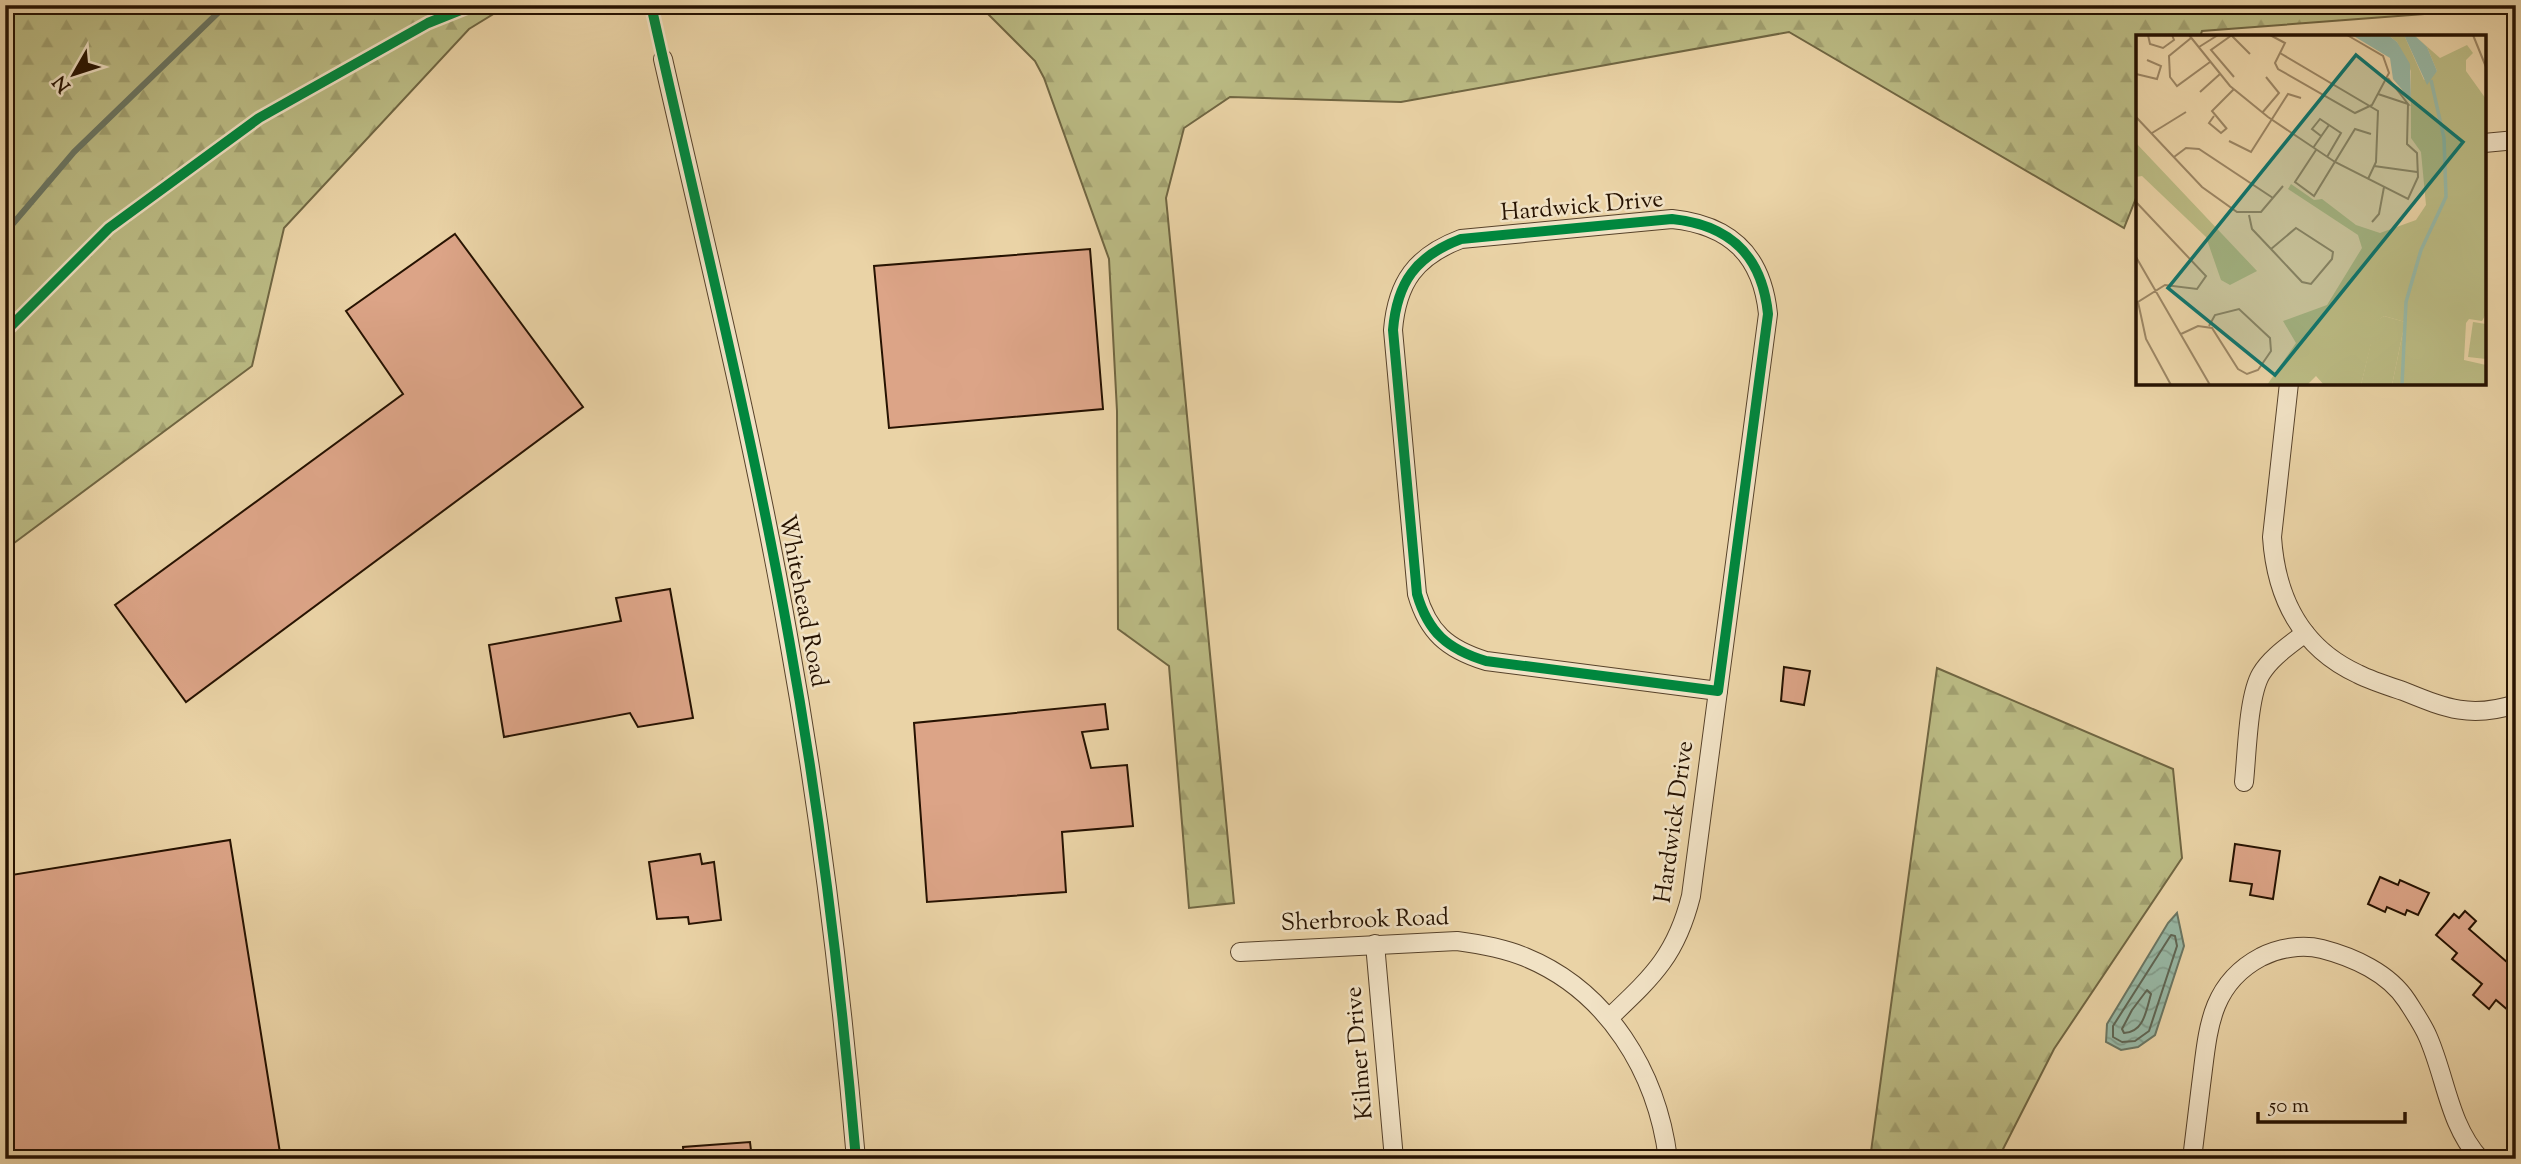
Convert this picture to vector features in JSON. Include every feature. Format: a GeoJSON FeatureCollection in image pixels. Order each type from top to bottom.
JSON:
{"type":"FeatureCollection","features":[{"type":"Feature","properties":{"kind":"street","name":"Whitehead Road"},"geometry":{"type":"LineString","coordinates":[[663,59],[758,479],[789,638],[818,816],[832,923],[856,1159]]}},
{"type":"Feature","properties":{"kind":"street"},"geometry":{"type":"LineString","coordinates":[[2486,143],[2516,140]]}},
{"type":"Feature","properties":{"kind":"street","name":"Hardwick Drive"},"geometry":{"type":"LineString","coordinates":[[1609,1018],[1655,973],[1672,949],[1684,922],[1690,896],[1718,691],[1768,314],[1766,294],[1759,274],[1735,242],[1716,229],[1695,221],[1672,219],[1461,239],[1441,247],[1423,259],[1409,275],[1400,292],[1393,330],[1417,594],[1427,621],[1447,644],[1464,654],[1486,661],[1718,691]]}},
{"type":"Feature","properties":{"kind":"street"},"geometry":{"type":"LineString","coordinates":[[2289,385],[2272,537],[2279,585],[2292,614],[2305,633],[2321,650],[2358,674],[2449,709],[2494,711],[2516,704]]}},
{"type":"Feature","properties":{"kind":"street"},"geometry":{"type":"LineString","coordinates":[[2244,782],[2254,690],[2261,674],[2272,661],[2305,633]]}},
{"type":"Feature","properties":{"kind":"street","name":"Sherbrook Road"},"geometry":{"type":"LineString","coordinates":[[1240,952],[1457,941],[1525,957],[1557,973],[1585,993],[1627,1040],[1642,1068],[1657,1109],[1668,1159]]}},
{"type":"Feature","properties":{"kind":"street","name":"Kilmer Drive"},"geometry":{"type":"LineString","coordinates":[[1375,944],[1394,1159]]}},
{"type":"Feature","properties":{"kind":"street"},"geometry":{"type":"LineString","coordinates":[[2192,1159],[2208,1027],[2217,999],[2234,975],[2252,962],[2274,950],[2296,947],[2318,948],[2344,955],[2373,968],[2405,998],[2428,1037],[2450,1108],[2470,1148],[2480,1159]]}},
{"type":"Feature","properties":{"kind":"green space"},"geometry":{"type":"Polygon","coordinates":[[[5,5],[508,5],[469,29],[284,228],[252,366],[6,549],[5,553],[5,5]]]}},
{"type":"Feature","properties":{"kind":"green space"},"geometry":{"type":"Polygon","coordinates":[[[979,5],[2516,5],[2202,31],[2201,35],[2136,35],[2136,198],[2124,228],[1789,32],[1401,102],[1230,97],[1184,128],[1166,198],[1234,903],[1189,908],[1169,666],[1118,629],[1117,411],[1109,259],[1044,78],[1035,61],[979,5]]]}},
{"type":"Feature","properties":{"kind":"green space"},"geometry":{"type":"Polygon","coordinates":[[[1937,668],[2173,769],[2182,858],[2054,1049],[1998,1159],[1870,1159],[1937,668]]]}},
{"type":"Feature","properties":{"kind":"water"},"geometry":{"type":"Polygon","coordinates":[[[2177,913],[2184,946],[2155,1035],[2138,1047],[2121,1050],[2106,1042],[2107,1024],[2168,923],[2177,913]]]}},
{"type":"Feature","properties":{"kind":"building"},"geometry":{"type":"Polygon","coordinates":[[[455,234],[583,407],[186,702],[115,605],[403,394],[346,311],[455,234]]]}},
{"type":"Feature","properties":{"kind":"building"},"geometry":{"type":"Polygon","coordinates":[[[1090,249],[1103,409],[889,428],[874,266],[1090,249]]]}},
{"type":"Feature","properties":{"kind":"building"},"geometry":{"type":"Polygon","coordinates":[[[670,589],[693,718],[638,727],[630,713],[504,737],[489,645],[621,621],[616,598],[670,589]]]}},
{"type":"Feature","properties":{"kind":"building"},"geometry":{"type":"Polygon","coordinates":[[[1784,667],[1810,671],[1804,705],[1781,701],[1784,667]]]}},
{"type":"Feature","properties":{"kind":"building"},"geometry":{"type":"Polygon","coordinates":[[[1105,704],[1108,729],[1082,732],[1091,768],[1127,765],[1133,826],[1062,832],[1066,892],[927,902],[914,723],[1105,704]]]}},
{"type":"Feature","properties":{"kind":"building"},"geometry":{"type":"Polygon","coordinates":[[[230,840],[281,1159],[5,1159],[5,876],[230,840]]]}},
{"type":"Feature","properties":{"kind":"building"},"geometry":{"type":"Polygon","coordinates":[[[2235,844],[2280,851],[2273,899],[2250,895],[2252,884],[2230,881],[2235,844]]]}},
{"type":"Feature","properties":{"kind":"building"},"geometry":{"type":"Polygon","coordinates":[[[700,854],[702,864],[714,862],[721,920],[689,924],[688,917],[657,919],[649,862],[700,854]]]}},
{"type":"Feature","properties":{"kind":"building"},"geometry":{"type":"Polygon","coordinates":[[[2380,877],[2398,885],[2400,880],[2429,893],[2418,915],[2407,910],[2405,915],[2387,907],[2385,912],[2368,904],[2380,877]]]}},
{"type":"Feature","properties":{"kind":"building"},"geometry":{"type":"Polygon","coordinates":[[[2465,911],[2476,921],[2469,929],[2516,970],[2516,1017],[2496,1000],[2489,1009],[2473,995],[2482,984],[2452,959],[2457,953],[2436,935],[2454,914],[2459,918],[2465,911]]]}},
{"type":"Feature","properties":{"kind":"building"},"geometry":{"type":"Polygon","coordinates":[[[750,1142],[752,1159],[684,1159],[683,1147],[750,1142]]]}},
{"type":"Feature","properties":{"kind":"waterway"},"geometry":{"type":"LineString","coordinates":[[5,233],[74,152],[226,5]]}},
{"type":"Feature","properties":{"kind":"cycle path"},"geometry":{"type":"LineString","coordinates":[[5,332],[109,228],[259,118],[428,23],[473,5]]}},
{"type":"Feature","properties":{"kind":"cycle path"},"geometry":{"type":"LineString","coordinates":[[651,5],[741,400],[789,639],[829,898],[856,1159]]}},
{"type":"Feature","properties":{"kind":"cycle path"},"geometry":{"type":"LineString","coordinates":[[1672,219],[1711,228],[1740,247],[1759,275],[1768,314],[1718,691],[1486,661],[1460,651],[1433,629],[1417,594],[1393,330],[1404,285],[1421,263],[1432,254],[1461,239],[1672,219]]}}]}
